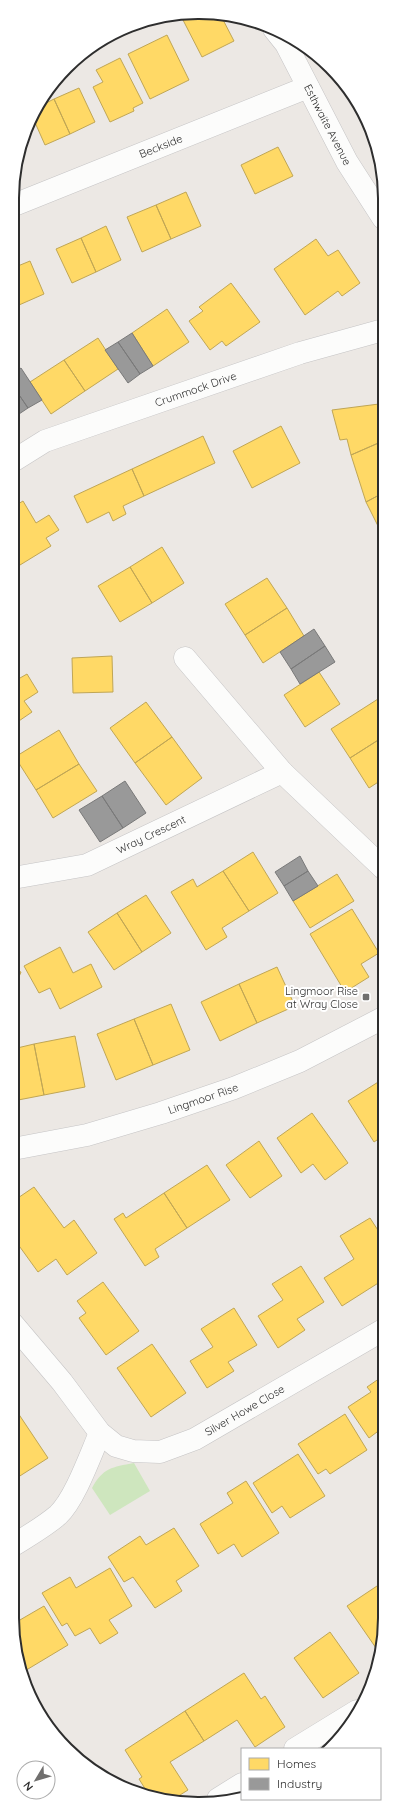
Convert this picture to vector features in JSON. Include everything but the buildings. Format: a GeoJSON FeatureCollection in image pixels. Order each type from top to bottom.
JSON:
{"type":"FeatureCollection","features":[{"type":"Feature","properties":{"kind":"street","name":"Esthwaite Avenue"},"geometry":{"type":"LineString","coordinates":[[286,42],[347,162],[378,210]]}},
{"type":"Feature","properties":{"kind":"street","name":"Beckside"},"geometry":{"type":"LineString","coordinates":[[19,203],[308,87]]}},
{"type":"Feature","properties":{"kind":"street","name":"Crummock Drive"},"geometry":{"type":"LineString","coordinates":[[19,457],[45,441],[300,353],[378,331]]}},
{"type":"Feature","properties":{"kind":"street"},"geometry":{"type":"LineString","coordinates":[[185,658],[282,772],[378,863]]}},
{"type":"Feature","properties":{"kind":"street","name":"Wray Crescent"},"geometry":{"type":"LineString","coordinates":[[19,877],[87,865],[282,772]]}},
{"type":"Feature","properties":{"kind":"street","name":"Lingmoor Rise"},"geometry":{"type":"LineString","coordinates":[[19,1148],[87,1135],[161,1113],[226,1090],[300,1061],[378,1021]]}},
{"type":"Feature","properties":{"kind":"street","name":"Silver Howe Close"},"geometry":{"type":"LineString","coordinates":[[19,1331],[62,1382],[100,1434],[116,1446],[133,1451],[160,1452],[188,1442],[378,1333]]}},
{"type":"Feature","properties":{"kind":"street"},"geometry":{"type":"LineString","coordinates":[[19,1542],[37,1531],[59,1514],[76,1489],[100,1434]]}},
{"type":"Feature","properties":{"kind":"street"},"geometry":{"type":"LineString","coordinates":[[297,1748],[348,1716]]}},
{"type":"Feature","properties":{"kind":"street"},"geometry":{"type":"LineString","coordinates":[[225,1795],[241,1785]]}},
{"type":"Feature","properties":{"kind":"green space"},"geometry":{"type":"Polygon","coordinates":[[[134,1463],[150,1491],[110,1515],[92,1488],[104,1472],[114,1467],[134,1463]]]}},
{"type":"Feature","properties":{"kind":"place","name":"Lingmoor Rise at Wray Close"},"geometry":{"type":"Point","coordinates":[366,997]}}]}
